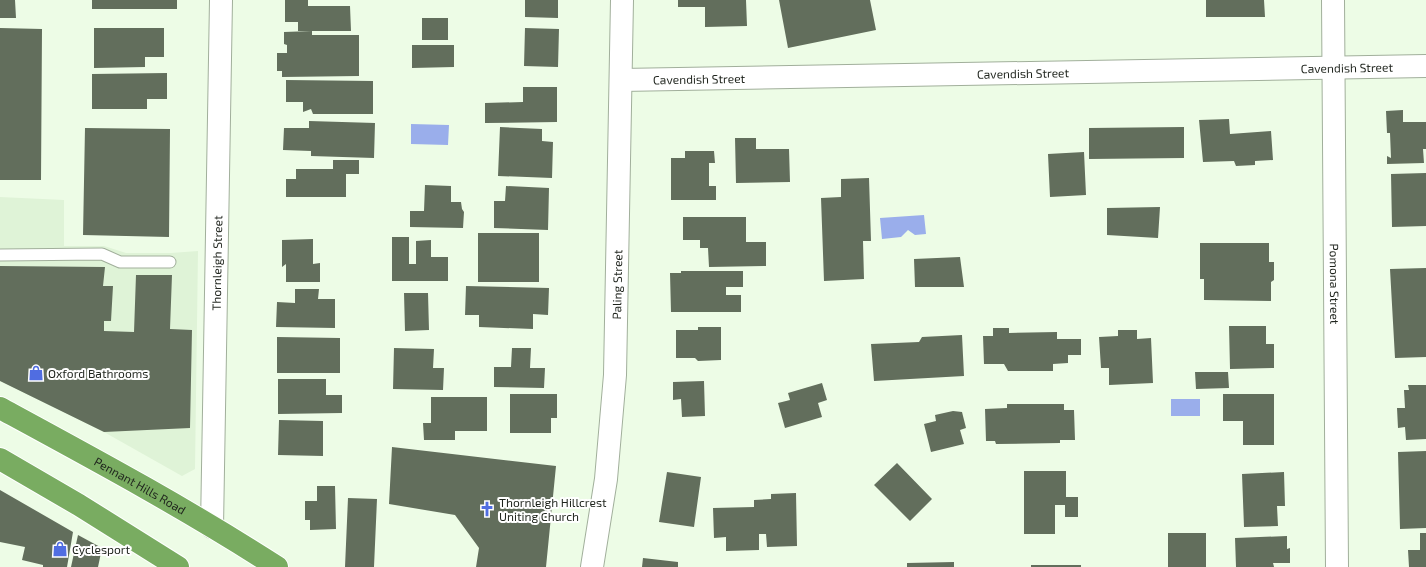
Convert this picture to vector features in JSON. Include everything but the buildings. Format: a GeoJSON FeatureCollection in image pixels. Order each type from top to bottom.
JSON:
{"type":"FeatureCollection","features":[{"type":"Feature","properties":{"kind":"highway","name":"Pennant Hills Road"},"geometry":{"type":"LineString","coordinates":[[0,408],[116,471],[212,527],[272,565]]}},
{"type":"Feature","properties":{"kind":"highway"},"geometry":{"type":"LineString","coordinates":[[0,459],[79,505],[178,567]]}},
{"type":"Feature","properties":{"kind":"street","name":"Thornleigh Street"},"geometry":{"type":"LineString","coordinates":[[212,527],[221,0]]}},
{"type":"Feature","properties":{"kind":"street","name":"Paling Street"},"geometry":{"type":"LineString","coordinates":[[592,567],[606,479],[615,375],[622,0]]}},
{"type":"Feature","properties":{"kind":"street","name":"Pomona Street"},"geometry":{"type":"LineString","coordinates":[[1333,0],[1337,567]]}},
{"type":"Feature","properties":{"kind":"street","name":"Cavendish Street"},"geometry":{"type":"LineString","coordinates":[[621,80],[1426,66]]}},
{"type":"Feature","properties":{"kind":"lane"},"geometry":{"type":"LineString","coordinates":[[0,255],[102,254],[120,262],[170,262]]}},
{"type":"Feature","properties":{"kind":"shaded area"},"geometry":{"type":"Polygon","coordinates":[[[0,197],[64,200],[64,246],[104,246],[126,253],[171,253],[198,251],[195,469],[182,476],[104,432],[0,381],[0,197]]]}},
{"type":"Feature","properties":{"kind":"water"},"geometry":{"type":"Polygon","coordinates":[[[411,124],[449,125],[448,145],[411,144],[411,124]]]}},
{"type":"Feature","properties":{"kind":"water"},"geometry":{"type":"Polygon","coordinates":[[[924,215],[926,234],[915,235],[908,230],[901,237],[882,239],[880,218],[924,215]]]}},
{"type":"Feature","properties":{"kind":"water"},"geometry":{"type":"Polygon","coordinates":[[[1171,399],[1200,399],[1200,416],[1171,416],[1171,399]]]}},
{"type":"Feature","properties":{"kind":"place","name":"Oxford Bathrooms"},"geometry":{"type":"Point","coordinates":[36,373]}},
{"type":"Feature","properties":{"kind":"place","name":"Thornleigh Hillcrest Uniting Church"},"geometry":{"type":"Point","coordinates":[487,509]}},
{"type":"Feature","properties":{"kind":"place","name":"Cyclesport"},"geometry":{"type":"Point","coordinates":[60,549]}}]}
